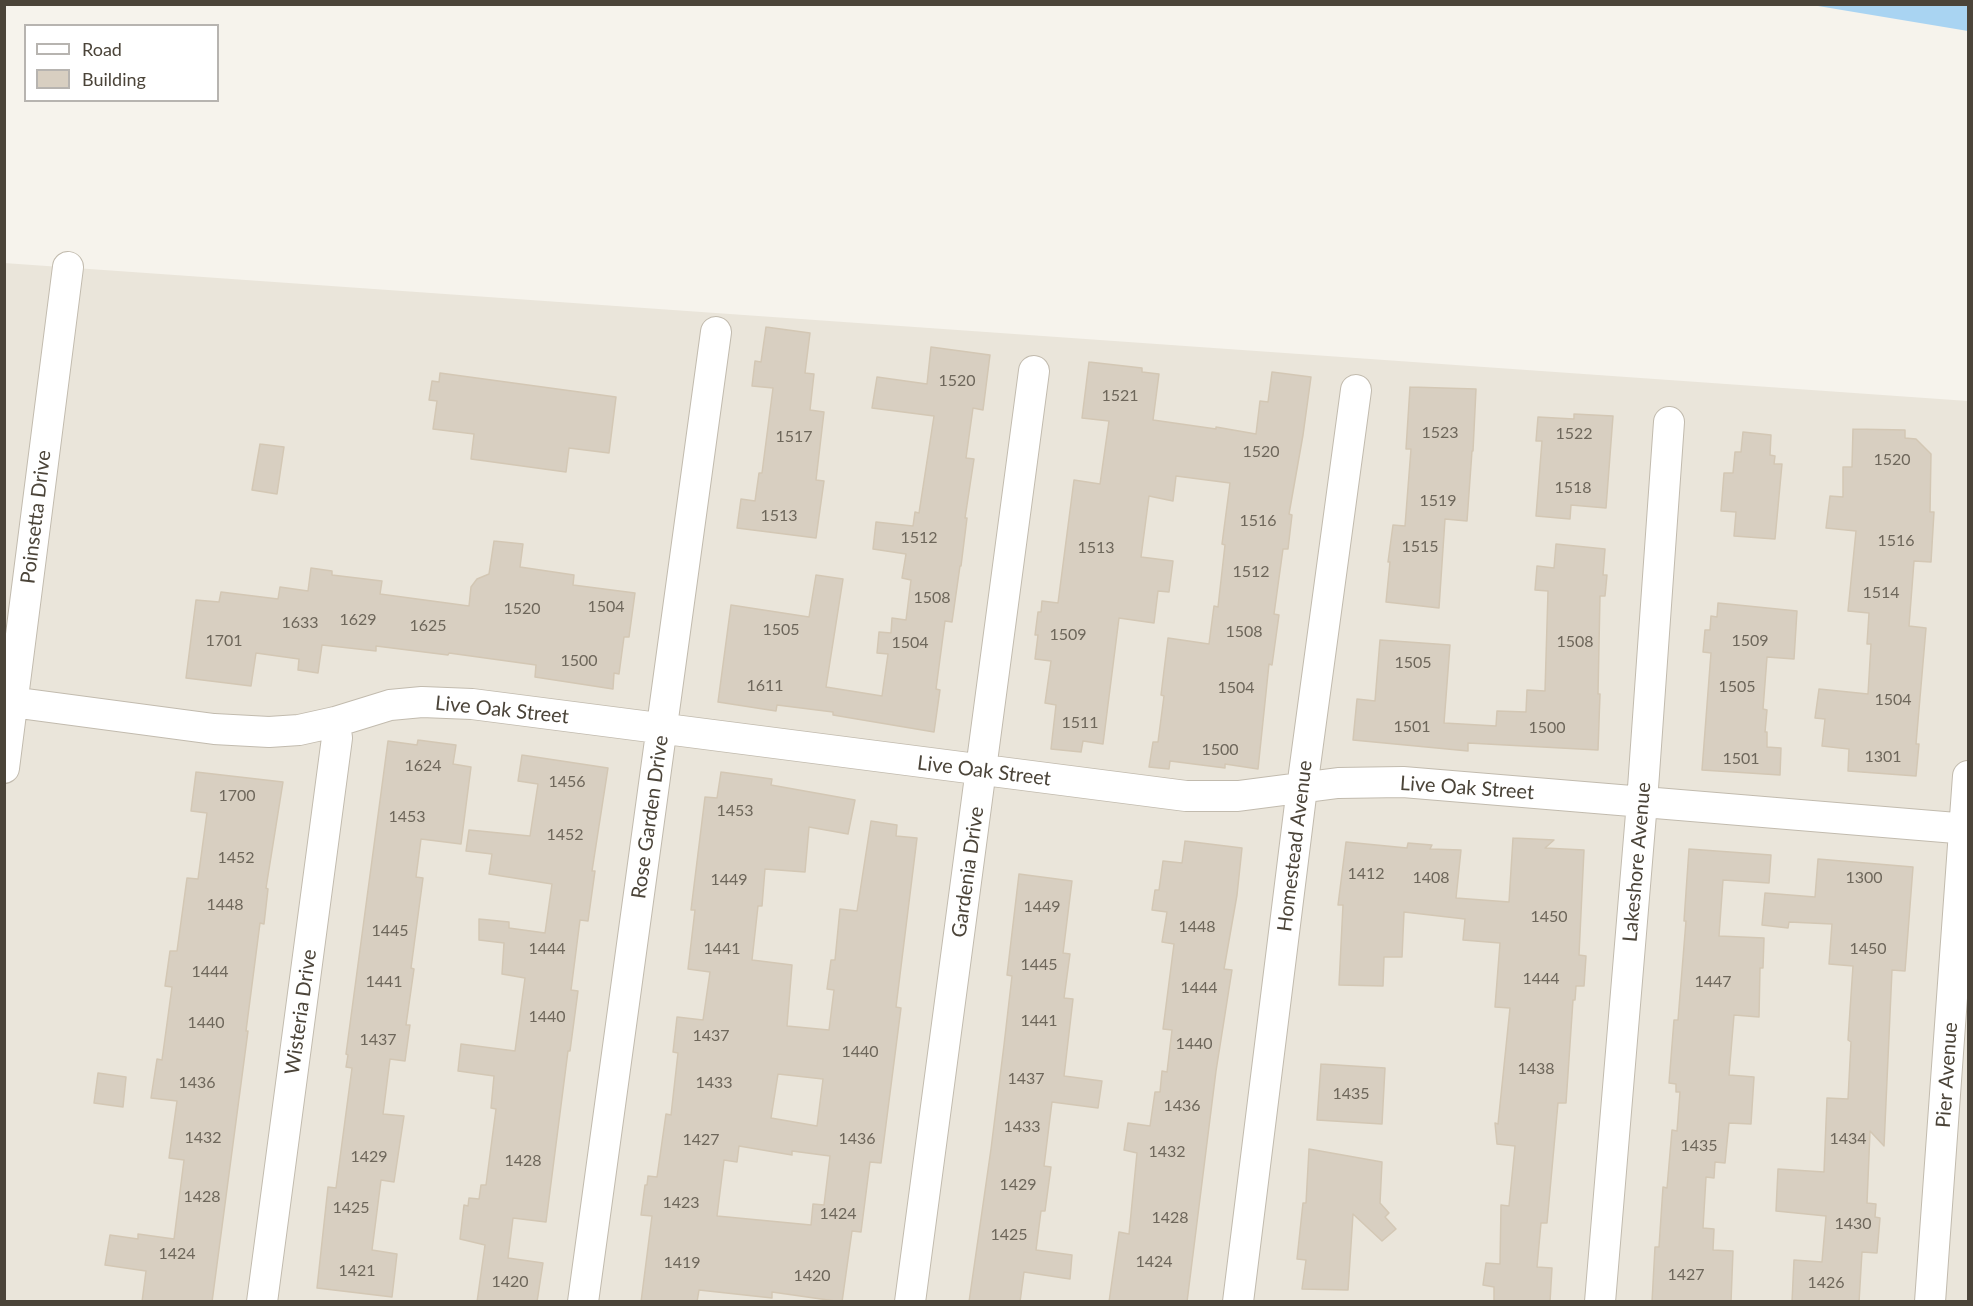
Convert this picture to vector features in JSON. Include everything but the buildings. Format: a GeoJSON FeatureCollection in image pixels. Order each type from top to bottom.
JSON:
{"type":"FeatureCollection","features":[{"type":"Feature","properties":{"kind":"street","name":"Poinsetta Drive"},"geometry":{"type":"LineString","coordinates":[[4,768],[9,701],[68,267]]}},
{"type":"Feature","properties":{"kind":"street","name":"Rose Garden Drive"},"geometry":{"type":"LineString","coordinates":[[583,1302],[716,332]]}},
{"type":"Feature","properties":{"kind":"street","name":"Gardenia Drive"},"geometry":{"type":"LineString","coordinates":[[910,1302],[1034,371]]}},
{"type":"Feature","properties":{"kind":"street","name":"Homestead Avenue"},"geometry":{"type":"LineString","coordinates":[[1238,1302],[1302,788],[1356,390]]}},
{"type":"Feature","properties":{"kind":"street","name":"Lakeshore Avenue"},"geometry":{"type":"LineString","coordinates":[[1600,1302],[1642,802],[1669,422]]}},
{"type":"Feature","properties":{"kind":"street","name":"Live Oak Street"},"geometry":{"type":"LineString","coordinates":[[9,701],[214,729],[269,732],[299,730],[335,722],[390,705],[422,702],[472,704],[1186,796],[1238,796],[1338,783],[1403,782],[1967,829]]}},
{"type":"Feature","properties":{"kind":"street","name":"Wisteria Drive"},"geometry":{"type":"LineString","coordinates":[[262,1302],[338,738],[335,722]]}},
{"type":"Feature","properties":{"kind":"street","name":"Pier Avenue"},"geometry":{"type":"LineString","coordinates":[[1930,1302],[1967,829],[1968,776]]}},
{"type":"Feature","properties":{"kind":"shaded area"},"geometry":{"type":"Polygon","coordinates":[[[4,263],[1968,401],[1968,1301],[5,1301],[4,263]]]}},
{"type":"Feature","properties":{"kind":"water"},"geometry":{"type":"Polygon","coordinates":[[[1812,5],[1968,5],[1968,31],[1812,5]]]}}]}
